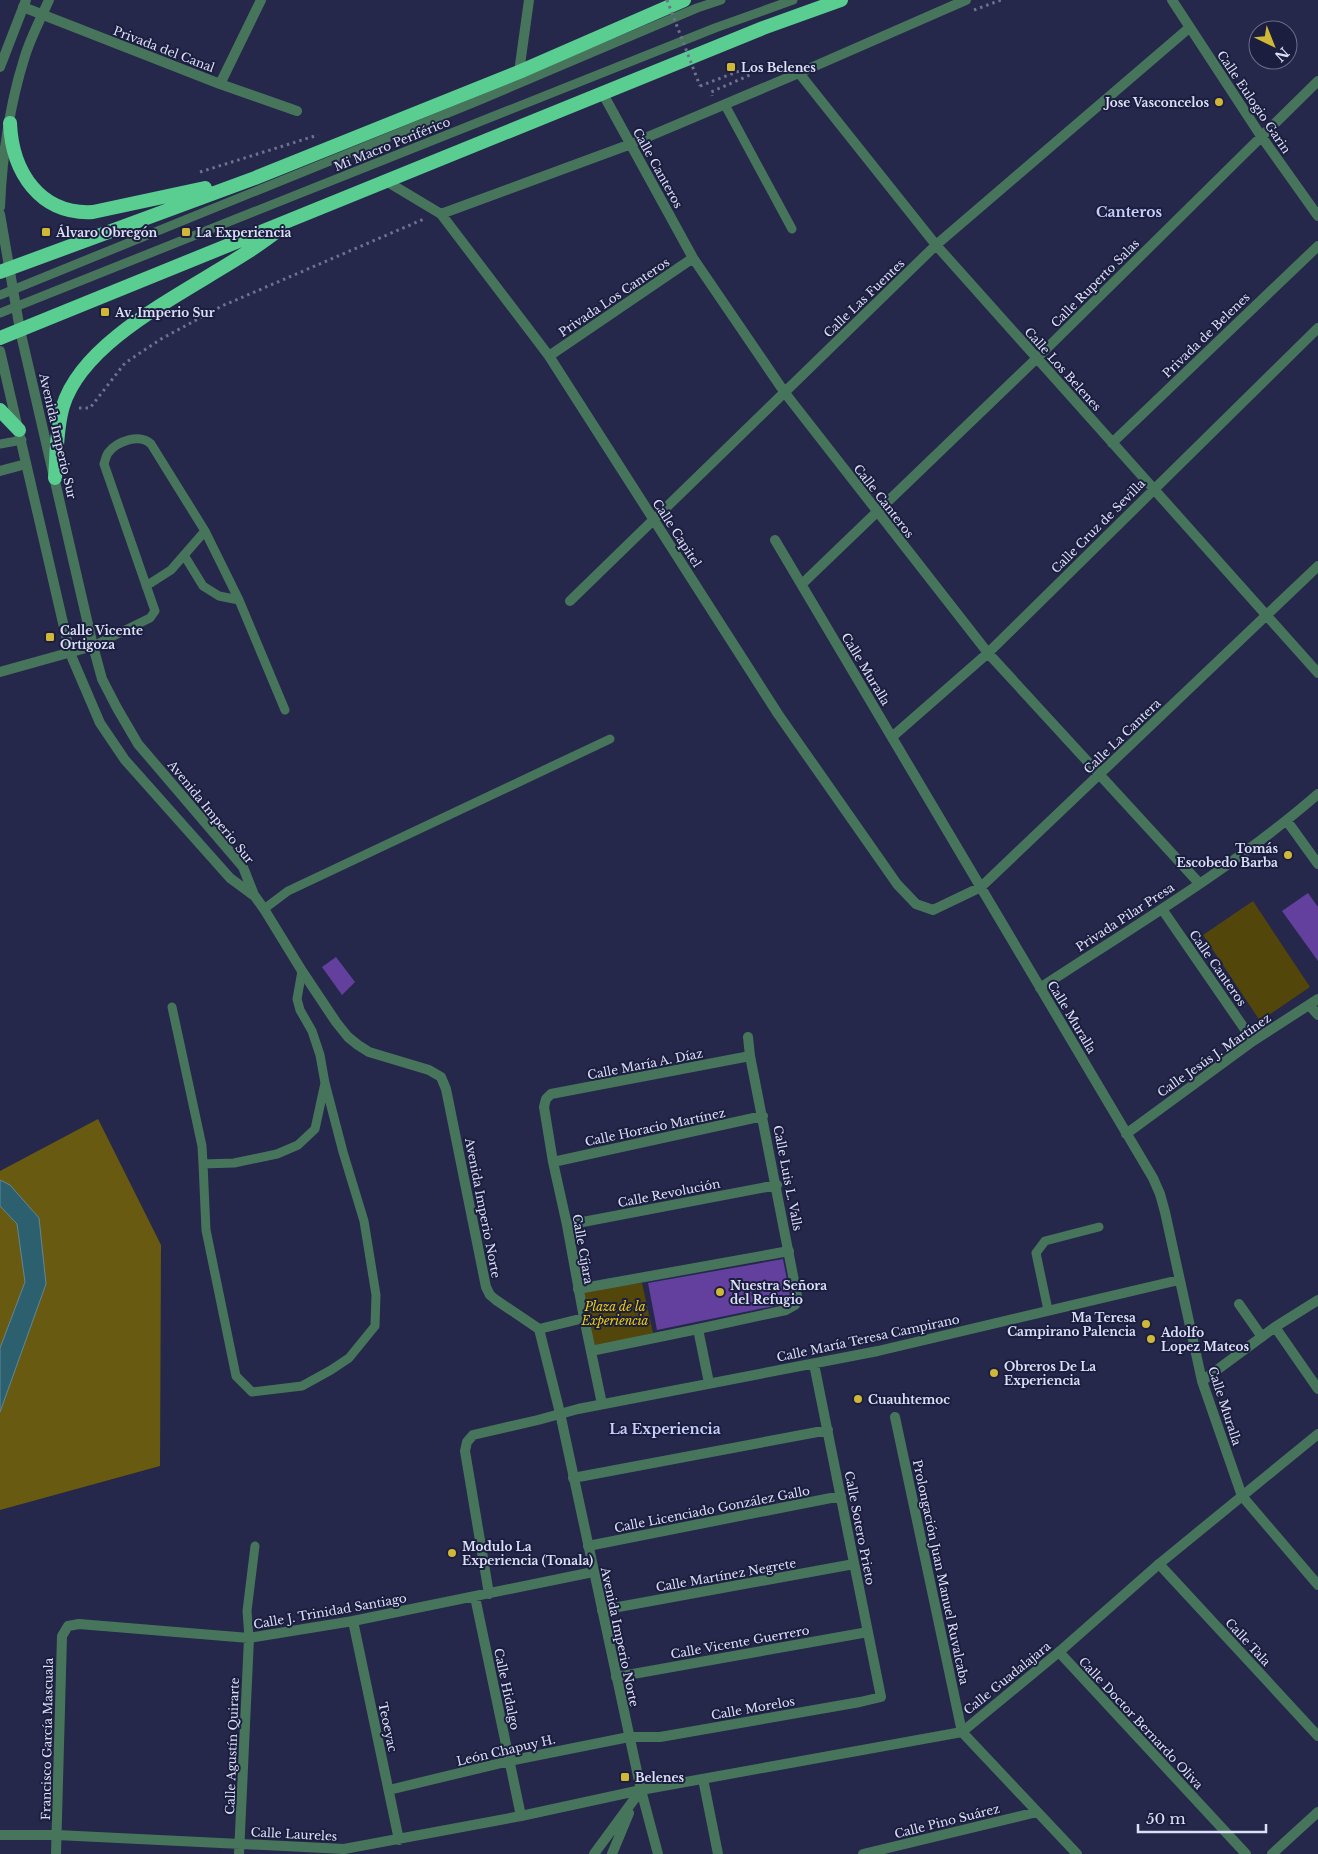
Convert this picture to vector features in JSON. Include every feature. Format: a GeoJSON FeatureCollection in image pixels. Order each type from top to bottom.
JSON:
{"type":"FeatureCollection","features":[{"type":"Feature","properties":{"kind":"highway"},"geometry":{"type":"LineString","coordinates":[[5,270],[255,178],[519,72],[684,0]]}},
{"type":"Feature","properties":{"kind":"highway"},"geometry":{"type":"LineString","coordinates":[[0,338],[763,28],[841,0]]}},
{"type":"Feature","properties":{"kind":"highway"},"geometry":{"type":"LineString","coordinates":[[10,123],[15,154],[30,184],[44,199],[72,212],[93,212],[255,178]]}},
{"type":"Feature","properties":{"kind":"highway"},"geometry":{"type":"LineString","coordinates":[[56,478],[59,429],[63,407],[73,384],[88,364],[134,322],[250,252],[293,218]]}},
{"type":"Feature","properties":{"kind":"highway"},"geometry":{"type":"LineString","coordinates":[[0,410],[20,435]]}},
{"type":"Feature","properties":{"kind":"street"},"geometry":{"type":"LineString","coordinates":[[0,207],[10,123],[25,56],[49,0]]}},
{"type":"Feature","properties":{"kind":"street"},"geometry":{"type":"LineString","coordinates":[[220,84],[261,0]]}},
{"type":"Feature","properties":{"kind":"street"},"geometry":{"type":"LineString","coordinates":[[519,72],[529,0]]}},
{"type":"Feature","properties":{"kind":"street"},"geometry":{"type":"LineString","coordinates":[[442,214],[631,144],[966,0]]}},
{"type":"Feature","properties":{"kind":"street","name":"Calle Eulogio Garin"},"geometry":{"type":"LineString","coordinates":[[1172,0],[1261,136],[1318,216]]}},
{"type":"Feature","properties":{"kind":"street"},"geometry":{"type":"LineString","coordinates":[[0,67],[24,3]]}},
{"type":"Feature","properties":{"kind":"street","name":"Privada del Canal"},"geometry":{"type":"LineString","coordinates":[[24,3],[42,15],[220,84],[297,111]]}},
{"type":"Feature","properties":{"kind":"street","name":"Calle Las Fuentes"},"geometry":{"type":"LineString","coordinates":[[570,601],[936,245],[1189,28]]}},
{"type":"Feature","properties":{"kind":"street","name":"Calle Los Belenes"},"geometry":{"type":"LineString","coordinates":[[799,73],[936,245],[1318,672]]}},
{"type":"Feature","properties":{"kind":"street","name":"Calle Ruperto Salas"},"geometry":{"type":"LineString","coordinates":[[802,584],[1037,358],[1318,81]]}},
{"type":"Feature","properties":{"kind":"street","name":"Calle Canteros"},"geometry":{"type":"LineString","coordinates":[[603,94],[693,258],[785,393],[988,653],[1199,883]]}},
{"type":"Feature","properties":{"kind":"street","name":"Calle Capitel"},"geometry":{"type":"LineString","coordinates":[[386,181],[442,214],[549,356],[778,714],[897,884],[916,904],[933,910]]}},
{"type":"Feature","properties":{"kind":"street","name":"Avenida Imperio Sur"},"geometry":{"type":"LineString","coordinates":[[0,214],[5,270],[12,290],[102,679],[116,708],[138,744],[243,867],[254,896]]}},
{"type":"Feature","properties":{"kind":"street","name":"Privada de Belenes"},"geometry":{"type":"LineString","coordinates":[[1112,443],[1318,246]]}},
{"type":"Feature","properties":{"kind":"street","name":"Privada Los Canteros"},"geometry":{"type":"LineString","coordinates":[[549,356],[693,258]]}},
{"type":"Feature","properties":{"kind":"street","name":"Calle Cruz de Sevilla"},"geometry":{"type":"LineString","coordinates":[[892,737],[988,653],[1153,488],[1318,328]]}},
{"type":"Feature","properties":{"kind":"street","name":"Avenida Imperio Sur"},"geometry":{"type":"LineString","coordinates":[[0,351],[70,653],[100,723],[125,760],[230,878],[254,896]]}},
{"type":"Feature","properties":{"kind":"street"},"geometry":{"type":"LineString","coordinates":[[0,471],[26,464]]}},
{"type":"Feature","properties":{"kind":"street","name":"Calle Muralla"},"geometry":{"type":"LineString","coordinates":[[775,540],[1160,1194],[1202,1381],[1242,1496]]}},
{"type":"Feature","properties":{"kind":"street","name":"Calle La Cantera"},"geometry":{"type":"LineString","coordinates":[[933,910],[981,888],[1318,566]]}},
{"type":"Feature","properties":{"kind":"street"},"geometry":{"type":"LineString","coordinates":[[0,672],[93,646]]}},
{"type":"Feature","properties":{"kind":"street","name":"Privada Pilar Presa"},"geometry":{"type":"LineString","coordinates":[[1040,988],[1162,909],[1287,821],[1318,794]]}},
{"type":"Feature","properties":{"kind":"street"},"geometry":{"type":"LineString","coordinates":[[1287,821],[1318,864]]}},
{"type":"Feature","properties":{"kind":"street","name":"Avenida Imperio Norte"},"geometry":{"type":"LineString","coordinates":[[254,896],[264,908],[302,972],[348,1037],[369,1052],[429,1070],[441,1077],[446,1089],[486,1287],[490,1295],[496,1300],[539,1329],[560,1414],[628,1736],[658,1854]]}},
{"type":"Feature","properties":{"kind":"street","name":"Calle Canteros"},"geometry":{"type":"LineString","coordinates":[[1162,909],[1253,1041]]}},
{"type":"Feature","properties":{"kind":"street"},"geometry":{"type":"LineString","coordinates":[[1314,1002],[1318,1015]]}},
{"type":"Feature","properties":{"kind":"street","name":"Calle Jesús J. Martínez"},"geometry":{"type":"LineString","coordinates":[[1126,1134],[1253,1041],[1314,1002]]}},
{"type":"Feature","properties":{"kind":"street","name":"Calle Luis L. Valls"},"geometry":{"type":"LineString","coordinates":[[698,1329],[786,1310],[795,1305],[797,1296],[750,1056],[748,1037]]}},
{"type":"Feature","properties":{"kind":"street","name":"Calle María A. Díaz"},"geometry":{"type":"LineString","coordinates":[[546,1099],[551,1094],[750,1056]]}},
{"type":"Feature","properties":{"kind":"street","name":"Calle Cíjara"},"geometry":{"type":"LineString","coordinates":[[546,1099],[544,1108],[553,1162],[602,1404]]}},
{"type":"Feature","properties":{"kind":"street","name":"Calle Horacio Martínez"},"geometry":{"type":"LineString","coordinates":[[553,1162],[763,1116]]}},
{"type":"Feature","properties":{"kind":"street","name":"Calle Revolución"},"geometry":{"type":"LineString","coordinates":[[567,1225],[776,1185]]}},
{"type":"Feature","properties":{"kind":"street"},"geometry":{"type":"LineString","coordinates":[[578,1289],[789,1251]]}},
{"type":"Feature","properties":{"kind":"street","name":"Calle María Teresa Campirano"},"geometry":{"type":"LineString","coordinates":[[489,1594],[465,1452],[467,1442],[474,1435],[602,1404],[878,1351],[1179,1280]]}},
{"type":"Feature","properties":{"kind":"street"},"geometry":{"type":"LineString","coordinates":[[1202,1381],[1262,1336],[1318,1300]]}},
{"type":"Feature","properties":{"kind":"street"},"geometry":{"type":"LineString","coordinates":[[1238,1304],[1262,1336]]}},
{"type":"Feature","properties":{"kind":"street"},"geometry":{"type":"LineString","coordinates":[[539,1329],[584,1318]]}},
{"type":"Feature","properties":{"kind":"street"},"geometry":{"type":"LineString","coordinates":[[1275,1327],[1318,1389]]}},
{"type":"Feature","properties":{"kind":"street"},"geometry":{"type":"LineString","coordinates":[[591,1351],[698,1329],[708,1383]]}},
{"type":"Feature","properties":{"kind":"street","name":"Calle Sotero Prieto"},"geometry":{"type":"LineString","coordinates":[[814,1364],[881,1697]]}},
{"type":"Feature","properties":{"kind":"street","name":"Prolongación Juan Manuel Ruvalcaba"},"geometry":{"type":"LineString","coordinates":[[895,1417],[962,1732]]}},
{"type":"Feature","properties":{"kind":"street"},"geometry":{"type":"LineString","coordinates":[[573,1478],[828,1430]]}},
{"type":"Feature","properties":{"kind":"street","name":"Calle Guadalajara"},"geometry":{"type":"LineString","coordinates":[[641,1790],[962,1732],[1059,1652],[1159,1564],[1318,1434]]}},
{"type":"Feature","properties":{"kind":"street","name":"Calle Licenciado González Gallo"},"geometry":{"type":"LineString","coordinates":[[588,1546],[841,1496]]}},
{"type":"Feature","properties":{"kind":"street"},"geometry":{"type":"LineString","coordinates":[[1242,1496],[1318,1585]]}},
{"type":"Feature","properties":{"kind":"street","name":"Calle Martínez Negrete"},"geometry":{"type":"LineString","coordinates":[[602,1610],[854,1564]]}},
{"type":"Feature","properties":{"kind":"street","name":"Calle Tala"},"geometry":{"type":"LineString","coordinates":[[1159,1564],[1318,1736]]}},
{"type":"Feature","properties":{"kind":"street","name":"Calle J. Trinidad Santiago"},"geometry":{"type":"LineString","coordinates":[[68,1626],[79,1624],[248,1638],[352,1621],[593,1572]]}},
{"type":"Feature","properties":{"kind":"street","name":"Calle Hidalgo"},"geometry":{"type":"LineString","coordinates":[[476,1597],[521,1816]]}},
{"type":"Feature","properties":{"kind":"street","name":"Teoeyac"},"geometry":{"type":"LineString","coordinates":[[352,1621],[399,1840]]}},
{"type":"Feature","properties":{"kind":"street","name":"Francisco García Mascuala"},"geometry":{"type":"LineString","coordinates":[[56,1854],[62,1636],[68,1626]]}},
{"type":"Feature","properties":{"kind":"street","name":"Calle Vicente Guerrero"},"geometry":{"type":"LineString","coordinates":[[616,1677],[868,1632]]}},
{"type":"Feature","properties":{"kind":"street","name":"Calle Agustín Quirarte"},"geometry":{"type":"LineString","coordinates":[[240,1849],[248,1638]]}},
{"type":"Feature","properties":{"kind":"street","name":"Calle Doctor Bernardo Oliva"},"geometry":{"type":"LineString","coordinates":[[1059,1652],[1246,1854]]}},
{"type":"Feature","properties":{"kind":"street","name":"Calle Morelos"},"geometry":{"type":"LineString","coordinates":[[628,1736],[660,1737],[881,1697]]}},
{"type":"Feature","properties":{"kind":"street"},"geometry":{"type":"LineString","coordinates":[[962,1732],[1077,1854]]}},
{"type":"Feature","properties":{"kind":"street","name":"León Chapuy H."},"geometry":{"type":"LineString","coordinates":[[389,1790],[510,1761],[628,1736]]}},
{"type":"Feature","properties":{"kind":"street"},"geometry":{"type":"LineString","coordinates":[[703,1780],[718,1854]]}},
{"type":"Feature","properties":{"kind":"street"},"geometry":{"type":"LineString","coordinates":[[594,1854],[641,1790]]}},
{"type":"Feature","properties":{"kind":"street","name":"Calle Laureles"},"geometry":{"type":"LineString","coordinates":[[0,1835],[57,1835],[240,1849],[344,1850],[521,1816],[641,1790]]}},
{"type":"Feature","properties":{"kind":"street"},"geometry":{"type":"LineString","coordinates":[[612,1854],[634,1800]]}},
{"type":"Feature","properties":{"kind":"street","name":"Calle Pino Suárez"},"geometry":{"type":"LineString","coordinates":[[863,1854],[1037,1812]]}},
{"type":"Feature","properties":{"kind":"street"},"geometry":{"type":"LineString","coordinates":[[1272,1854],[1318,1812]]}},
{"type":"Feature","properties":{"kind":"lane","name":"Mi Macro Periférico"},"geometry":{"type":"LineString","coordinates":[[0,295],[480,100],[697,8],[721,0]]}},
{"type":"Feature","properties":{"kind":"lane","name":"Mi Macro Periférico"},"geometry":{"type":"LineString","coordinates":[[0,313],[716,28],[793,0]]}},
{"type":"Feature","properties":{"kind":"lane"},"geometry":{"type":"LineString","coordinates":[[721,106],[792,229]]}},
{"type":"Feature","properties":{"kind":"lane"},"geometry":{"type":"LineString","coordinates":[[0,444],[20,435]]}},
{"type":"Feature","properties":{"kind":"lane"},"geometry":{"type":"LineString","coordinates":[[93,646],[152,616],[154,608],[105,471],[106,459],[113,448],[134,438],[146,439],[151,444],[205,531],[239,600],[285,710]]}},
{"type":"Feature","properties":{"kind":"lane"},"geometry":{"type":"LineString","coordinates":[[146,586],[170,570],[205,531]]}},
{"type":"Feature","properties":{"kind":"lane"},"geometry":{"type":"LineString","coordinates":[[184,555],[203,586],[219,596],[239,600]]}},
{"type":"Feature","properties":{"kind":"lane"},"geometry":{"type":"LineString","coordinates":[[264,908],[288,891],[610,739]]}},
{"type":"Feature","properties":{"kind":"lane"},"geometry":{"type":"LineString","coordinates":[[172,1007],[202,1146],[206,1230],[236,1376],[252,1392],[302,1386],[349,1358],[376,1326],[376,1295],[364,1220],[343,1152],[325,1083],[320,1055],[312,1031],[300,1010],[297,999],[302,972]]}},
{"type":"Feature","properties":{"kind":"lane"},"geometry":{"type":"LineString","coordinates":[[203,1164],[234,1162],[268,1156],[298,1145],[315,1129],[325,1083]]}},
{"type":"Feature","properties":{"kind":"lane"},"geometry":{"type":"LineString","coordinates":[[1048,1310],[1036,1253],[1045,1241],[1099,1227]]}},
{"type":"Feature","properties":{"kind":"lane"},"geometry":{"type":"LineString","coordinates":[[248,1638],[247,1611],[255,1546]]}},
{"type":"Feature","properties":{"kind":"path"},"geometry":{"type":"LineString","coordinates":[[667,0],[700,86],[746,68],[750,75],[711,92],[721,106]]}},
{"type":"Feature","properties":{"kind":"path"},"geometry":{"type":"LineString","coordinates":[[199,172],[325,132]]}},
{"type":"Feature","properties":{"kind":"green space"},"geometry":{"type":"Polygon","coordinates":[[[1253,901],[1310,987],[1260,1021],[1203,935],[1253,901]]]}},
{"type":"Feature","properties":{"kind":"green space","name":"Plaza de la Experiencia"},"geometry":{"type":"Polygon","coordinates":[[[642,1283],[653,1333],[593,1347],[581,1289],[642,1283]]]}},
{"type":"Feature","properties":{"kind":"shaded area"},"geometry":{"type":"Polygon","coordinates":[[[98,1119],[161,1245],[160,1466],[0,1510],[0,1171],[98,1119]]]}},
{"type":"Feature","properties":{"kind":"water"},"geometry":{"type":"Polygon","coordinates":[[[0,1180],[10,1185],[39,1218],[46,1284],[0,1412],[0,1348],[25,1282],[17,1224],[0,1206],[0,1180]]]}},
{"type":"Feature","properties":{"kind":"building"},"geometry":{"type":"Polygon","coordinates":[[[1308,893],[1318,907],[1318,961],[1282,911],[1308,893]]]}},
{"type":"Feature","properties":{"kind":"building"},"geometry":{"type":"Polygon","coordinates":[[[336,957],[355,982],[342,995],[322,967],[336,957]]]}},
{"type":"Feature","properties":{"kind":"building","name":"Nuestra Señora del Refugio"},"geometry":{"type":"Polygon","coordinates":[[[783,1259],[790,1296],[789,1300],[784,1304],[657,1330],[648,1283],[783,1259]]]}},
{"type":"Feature","properties":{"kind":"place","name":"Los Belenes"},"geometry":{"type":"Point","coordinates":[731,67]}},
{"type":"Feature","properties":{"kind":"place","name":"Jose Vasconcelos"},"geometry":{"type":"Point","coordinates":[1219,102]}},
{"type":"Feature","properties":{"kind":"place","name":"Álvaro Obregón"},"geometry":{"type":"Point","coordinates":[46,232]}},
{"type":"Feature","properties":{"kind":"place","name":"La Experiencia"},"geometry":{"type":"Point","coordinates":[186,232]}},
{"type":"Feature","properties":{"kind":"place","name":"Av. Imperio Sur"},"geometry":{"type":"Point","coordinates":[105,312]}},
{"type":"Feature","properties":{"kind":"place","name":"Calle Vicente Ortigoza"},"geometry":{"type":"Point","coordinates":[50,637]}},
{"type":"Feature","properties":{"kind":"place","name":"Tomás Escobedo Barba"},"geometry":{"type":"Point","coordinates":[1288,855]}},
{"type":"Feature","properties":{"kind":"place","name":"Nuestra Señora del Refugio"},"geometry":{"type":"Point","coordinates":[720,1292]}},
{"type":"Feature","properties":{"kind":"place","name":"Ma Teresa Campirano Palencia"},"geometry":{"type":"Point","coordinates":[1146,1324]}},
{"type":"Feature","properties":{"kind":"place","name":"Adolfo Lopez Mateos"},"geometry":{"type":"Point","coordinates":[1151,1339]}},
{"type":"Feature","properties":{"kind":"place","name":"Obreros De La Experiencia"},"geometry":{"type":"Point","coordinates":[994,1373]}},
{"type":"Feature","properties":{"kind":"place","name":"Cuauhtemoc"},"geometry":{"type":"Point","coordinates":[858,1399]}},
{"type":"Feature","properties":{"kind":"place","name":"Modulo La Experiencia (Tonala)"},"geometry":{"type":"Point","coordinates":[452,1553]}},
{"type":"Feature","properties":{"kind":"place","name":"Belenes"},"geometry":{"type":"Point","coordinates":[625,1777]}},
{"type":"Feature","properties":{"kind":"district","name":"Canteros"},"geometry":{"type":"Point","coordinates":[1129,212]}},
{"type":"Feature","properties":{"kind":"district","name":"La Experiencia"},"geometry":{"type":"Point","coordinates":[665,1429]}}]}
